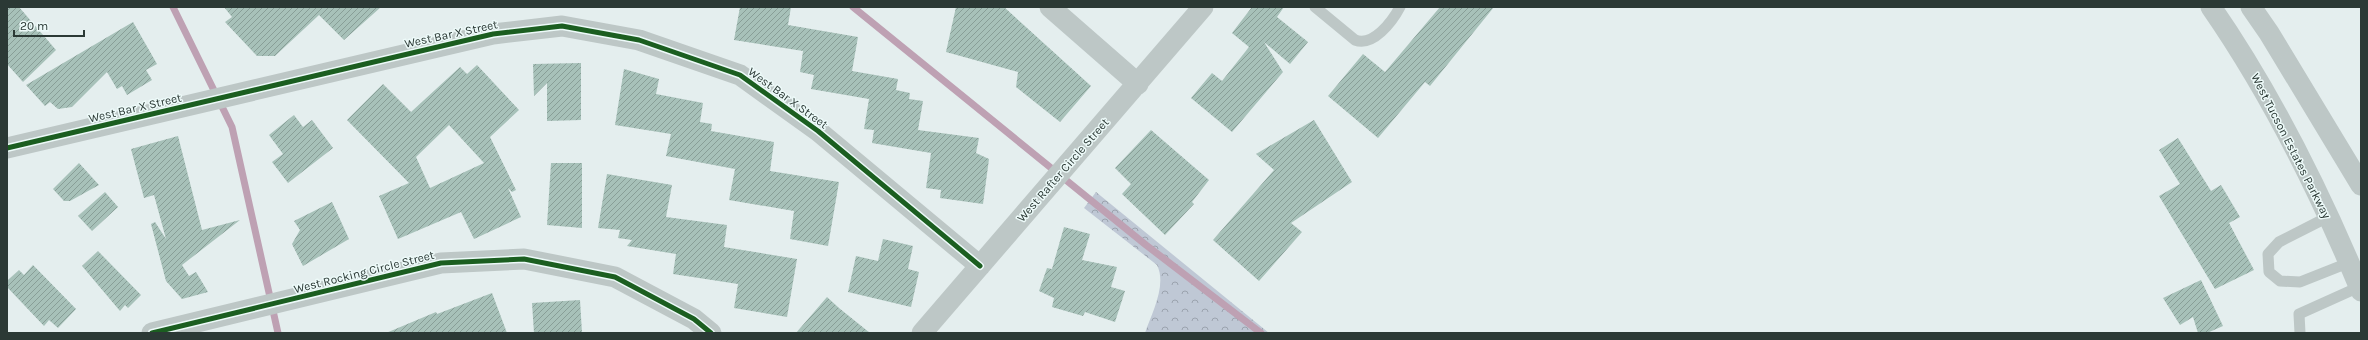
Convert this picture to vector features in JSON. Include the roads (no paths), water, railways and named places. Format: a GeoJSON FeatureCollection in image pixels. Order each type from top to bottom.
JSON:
{"type":"FeatureCollection","features":[{"type":"Feature","properties":{"kind":"street"},"geometry":{"type":"LineString","coordinates":[[1050,7],[1138,84]]}},
{"type":"Feature","properties":{"kind":"street","name":"West Rafter Circle Street"},"geometry":{"type":"LineString","coordinates":[[922,333],[1203,7]]}},
{"type":"Feature","properties":{"kind":"street","name":"West Tucson Estates Parkway"},"geometry":{"type":"LineString","coordinates":[[2211,7],[2244,54],[2309,175],[2360,289]]}},
{"type":"Feature","properties":{"kind":"street"},"geometry":{"type":"LineString","coordinates":[[2251,7],[2270,32],[2361,185]]}},
{"type":"Feature","properties":{"kind":"street","name":"West Bar X Street"},"geometry":{"type":"LineString","coordinates":[[7,148],[493,34],[562,26],[639,40],[740,75],[818,131],[980,266]]}},
{"type":"Feature","properties":{"kind":"street","name":"West Rocking Circle Street"},"geometry":{"type":"LineString","coordinates":[[152,333],[441,263],[524,259],[615,277],[694,319],[711,333]]}},
{"type":"Feature","properties":{"kind":"lane"},"geometry":{"type":"LineString","coordinates":[[1315,7],[1355,40],[1367,42],[1379,33],[1400,7]]}},
{"type":"Feature","properties":{"kind":"lane"},"geometry":{"type":"LineString","coordinates":[[2328,217],[2279,242],[2268,254],[2269,272],[2280,281],[2300,282],[2348,263]]}},
{"type":"Feature","properties":{"kind":"lane"},"geometry":{"type":"LineString","coordinates":[[2300,333],[2299,314],[2360,289]]}},
{"type":"Feature","properties":{"kind":"waterway"},"geometry":{"type":"LineString","coordinates":[[173,7],[232,127],[278,333]]}},
{"type":"Feature","properties":{"kind":"waterway"},"geometry":{"type":"LineString","coordinates":[[853,7],[1146,245],[1261,333]]}}]}
